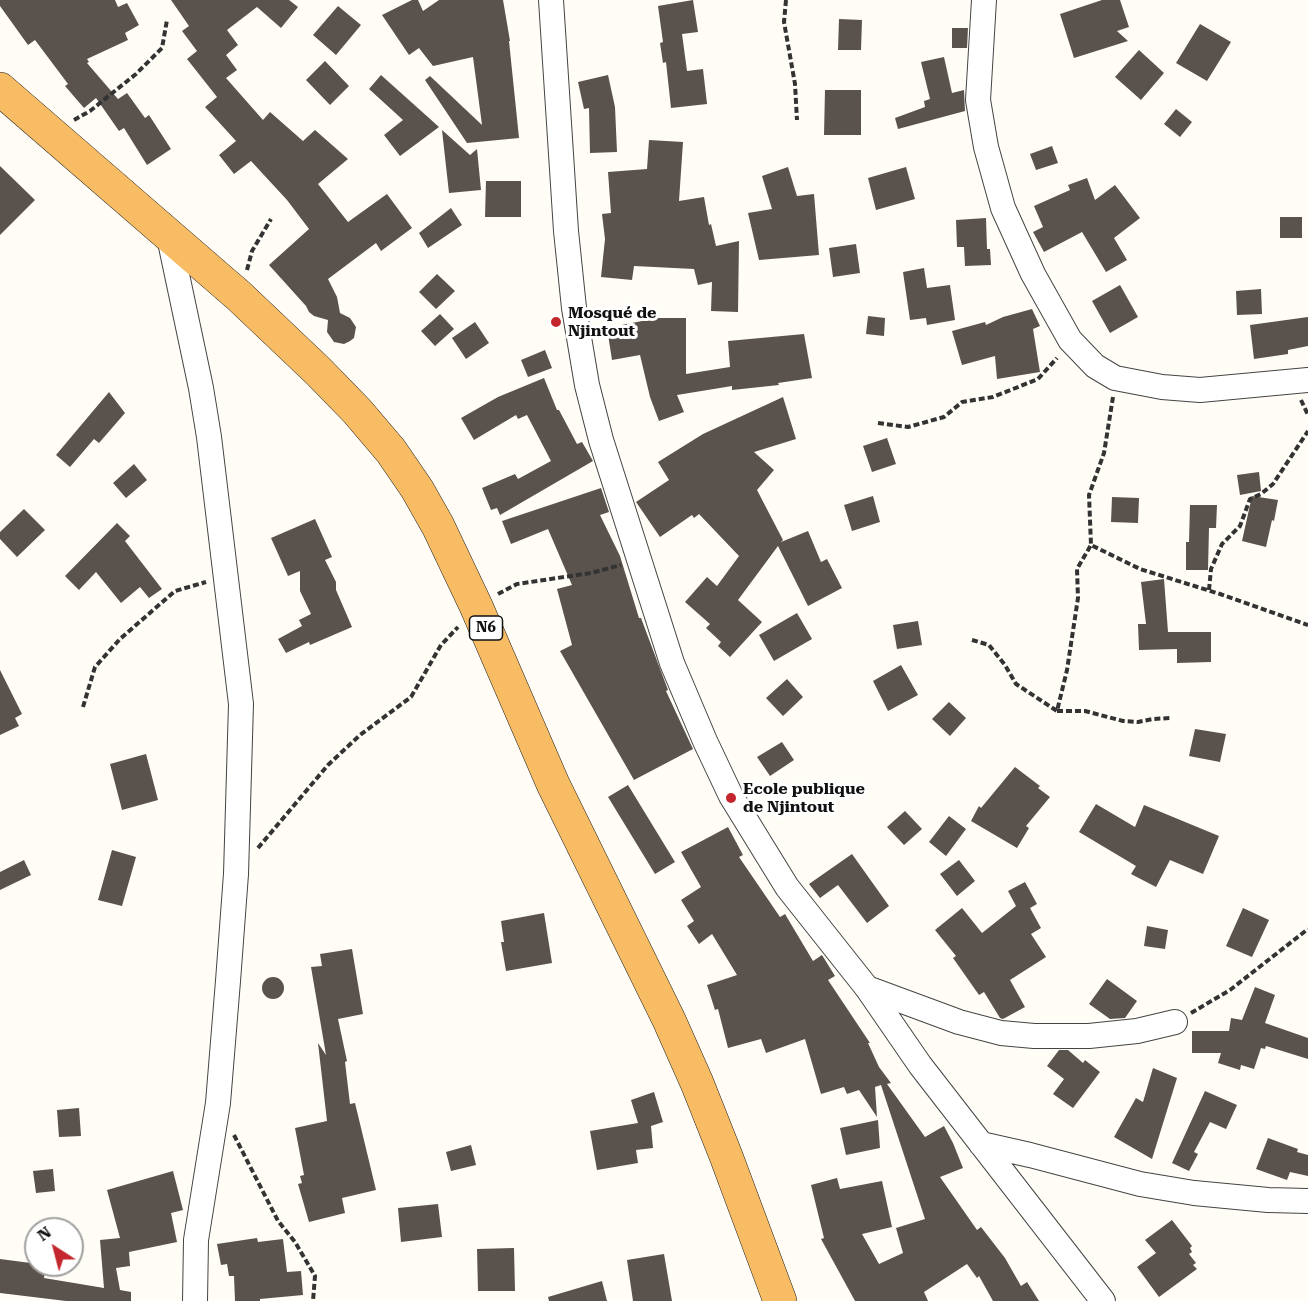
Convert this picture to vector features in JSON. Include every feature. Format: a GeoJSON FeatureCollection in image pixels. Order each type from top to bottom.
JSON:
{"type":"FeatureCollection","features":[{"type":"Feature","properties":{"kind":"highway","name":"N6"},"geometry":{"type":"LineString","coordinates":[[0,89],[239,296],[326,379],[391,451],[417,489],[438,526],[476,606],[553,784],[669,1020],[697,1083],[780,1301]]}},
{"type":"Feature","properties":{"kind":"street"},"geometry":{"type":"LineString","coordinates":[[551,0],[558,126],[574,308],[588,385],[598,429],[672,663],[705,741],[731,796],[787,887],[867,988],[920,1065],[1103,1301]]}},
{"type":"Feature","properties":{"kind":"street"},"geometry":{"type":"LineString","coordinates":[[984,0],[978,100],[986,147],[1003,208],[1033,274],[1070,340],[1095,366],[1115,378],[1162,387],[1200,390],[1308,380]]}},
{"type":"Feature","properties":{"kind":"street"},"geometry":{"type":"LineString","coordinates":[[169,237],[201,388],[227,576],[241,704],[236,874],[218,1103],[196,1240],[195,1301]]}},
{"type":"Feature","properties":{"kind":"street"},"geometry":{"type":"LineString","coordinates":[[867,988],[959,1022],[1001,1033],[1034,1036],[1089,1036],[1137,1031],[1175,1022]]}},
{"type":"Feature","properties":{"kind":"street"},"geometry":{"type":"LineString","coordinates":[[981,1144],[1140,1184],[1194,1193],[1268,1200],[1308,1201]]}},
{"type":"Feature","properties":{"kind":"path"},"geometry":{"type":"LineString","coordinates":[[786,0],[784,22],[795,84],[797,120]]}},
{"type":"Feature","properties":{"kind":"path"},"geometry":{"type":"LineString","coordinates":[[58,139],[72,122],[90,111],[136,74],[162,48],[167,20]]}},
{"type":"Feature","properties":{"kind":"path"},"geometry":{"type":"LineString","coordinates":[[239,296],[252,251],[271,219]]}},
{"type":"Feature","properties":{"kind":"path"},"geometry":{"type":"LineString","coordinates":[[878,423],[908,427],[928,422],[944,417],[962,402],[993,397],[1038,379],[1052,365],[1070,340]]}},
{"type":"Feature","properties":{"kind":"path"},"geometry":{"type":"LineString","coordinates":[[1057,711],[1067,670],[1078,598],[1077,569],[1091,544],[1089,495],[1104,453],[1115,378]]}},
{"type":"Feature","properties":{"kind":"path"},"geometry":{"type":"LineString","coordinates":[[1209,590],[1211,569],[1222,544],[1240,526],[1250,499],[1261,494],[1273,484],[1308,431]]}},
{"type":"Feature","properties":{"kind":"path"},"geometry":{"type":"LineString","coordinates":[[1091,544],[1140,569],[1209,590],[1308,625]]}},
{"type":"Feature","properties":{"kind":"path"},"geometry":{"type":"LineString","coordinates":[[236,874],[328,765],[360,735],[411,697],[441,645],[453,630],[464,623],[476,606],[517,584],[591,573],[639,560]]}},
{"type":"Feature","properties":{"kind":"path"},"geometry":{"type":"LineString","coordinates":[[83,707],[94,667],[120,639],[175,591],[227,576]]}},
{"type":"Feature","properties":{"kind":"path"},"geometry":{"type":"LineString","coordinates":[[972,640],[989,645],[1016,684],[1057,711],[1085,711],[1124,721],[1138,722],[1171,718]]}},
{"type":"Feature","properties":{"kind":"path"},"geometry":{"type":"LineString","coordinates":[[1175,1022],[1230,990],[1308,929]]}},
{"type":"Feature","properties":{"kind":"path"},"geometry":{"type":"LineString","coordinates":[[218,1103],[278,1221],[295,1242],[315,1276],[313,1301]]}},
{"type":"Feature","properties":{"kind":"building"},"geometry":{"type":"Polygon","coordinates":[[[0,0],[115,0],[118,7],[127,3],[139,25],[125,33],[128,40],[87,59],[89,62],[87,63],[118,99],[127,93],[145,118],[149,115],[171,149],[147,165],[124,128],[119,131],[96,98],[84,108],[65,86],[68,84],[35,40],[28,45],[0,6],[0,0]]]}},
{"type":"Feature","properties":{"kind":"building"},"geometry":{"type":"Polygon","coordinates":[[[171,0],[289,0],[298,7],[281,28],[257,7],[227,30],[238,45],[226,55],[237,70],[226,78],[263,120],[270,112],[303,141],[315,130],[348,159],[318,184],[348,222],[387,194],[412,228],[381,251],[376,243],[328,279],[337,297],[340,313],[350,318],[356,327],[354,338],[350,341],[344,344],[334,342],[327,332],[328,320],[309,312],[269,265],[309,229],[287,200],[251,161],[234,174],[219,155],[236,141],[205,107],[217,97],[187,59],[197,51],[182,31],[189,26],[171,0]]]}},
{"type":"Feature","properties":{"kind":"building"},"geometry":{"type":"Polygon","coordinates":[[[412,0],[418,0],[423,11],[439,0],[503,0],[510,41],[519,138],[467,143],[425,80],[430,76],[482,125],[473,57],[433,66],[419,48],[409,55],[382,15],[412,0]]]}},
{"type":"Feature","properties":{"kind":"building"},"geometry":{"type":"Polygon","coordinates":[[[693,0],[698,32],[682,34],[687,71],[703,69],[707,104],[671,108],[666,62],[663,63],[660,43],[663,42],[658,6],[693,0]]]}},
{"type":"Feature","properties":{"kind":"building"},"geometry":{"type":"Polygon","coordinates":[[[1102,0],[1120,0],[1129,27],[1117,31],[1128,41],[1074,58],[1060,14],[1102,0]]]}},
{"type":"Feature","properties":{"kind":"building"},"geometry":{"type":"Polygon","coordinates":[[[338,6],[361,25],[336,55],[313,35],[338,6]]]}},
{"type":"Feature","properties":{"kind":"building"},"geometry":{"type":"Polygon","coordinates":[[[839,19],[862,20],[861,50],[838,50],[839,19]]]}},
{"type":"Feature","properties":{"kind":"building"},"geometry":{"type":"Polygon","coordinates":[[[1200,24],[1231,42],[1207,81],[1176,63],[1200,24]]]}},
{"type":"Feature","properties":{"kind":"building"},"geometry":{"type":"Polygon","coordinates":[[[952,28],[968,28],[967,48],[952,48],[952,28]]]}},
{"type":"Feature","properties":{"kind":"building"},"geometry":{"type":"Polygon","coordinates":[[[1139,50],[1164,73],[1141,100],[1115,77],[1139,50]]]}},
{"type":"Feature","properties":{"kind":"building"},"geometry":{"type":"Polygon","coordinates":[[[944,57],[952,93],[964,90],[965,111],[898,129],[895,118],[925,107],[924,101],[930,99],[921,62],[944,57]]]}},
{"type":"Feature","properties":{"kind":"building"},"geometry":{"type":"Polygon","coordinates":[[[325,61],[349,86],[330,105],[306,80],[325,61]]]}},
{"type":"Feature","properties":{"kind":"building"},"geometry":{"type":"Polygon","coordinates":[[[381,75],[439,127],[400,156],[384,135],[403,120],[369,89],[381,75]]]}},
{"type":"Feature","properties":{"kind":"building"},"geometry":{"type":"Polygon","coordinates":[[[608,75],[615,107],[617,152],[590,153],[589,108],[584,109],[578,82],[608,75]]]}},
{"type":"Feature","properties":{"kind":"building"},"geometry":{"type":"Polygon","coordinates":[[[825,90],[861,90],[861,135],[824,135],[825,90]]]}},
{"type":"Feature","properties":{"kind":"building"},"geometry":{"type":"Polygon","coordinates":[[[1176,109],[1192,122],[1180,137],[1164,124],[1176,109]]]}},
{"type":"Feature","properties":{"kind":"building"},"geometry":{"type":"Polygon","coordinates":[[[442,130],[470,155],[477,149],[481,190],[449,193],[442,130]]]}},
{"type":"Feature","properties":{"kind":"building"},"geometry":{"type":"Polygon","coordinates":[[[649,140],[683,142],[679,201],[704,197],[709,225],[711,224],[716,246],[739,241],[738,312],[711,311],[712,282],[698,285],[694,269],[634,266],[632,280],[601,277],[605,239],[602,214],[611,213],[608,172],[647,169],[649,140]]]}},
{"type":"Feature","properties":{"kind":"building"},"geometry":{"type":"Polygon","coordinates":[[[1052,146],[1058,163],[1036,170],[1030,154],[1052,146]]]}},
{"type":"Feature","properties":{"kind":"building"},"geometry":{"type":"Polygon","coordinates":[[[0,166],[35,200],[0,235],[0,166]]]}},
{"type":"Feature","properties":{"kind":"building"},"geometry":{"type":"Polygon","coordinates":[[[788,167],[797,196],[814,194],[819,255],[759,260],[748,213],[772,209],[762,176],[788,167]]]}},
{"type":"Feature","properties":{"kind":"building"},"geometry":{"type":"Polygon","coordinates":[[[906,167],[915,199],[876,210],[868,178],[906,167]]]}},
{"type":"Feature","properties":{"kind":"building"},"geometry":{"type":"Polygon","coordinates":[[[1087,178],[1095,200],[1115,185],[1140,218],[1114,238],[1127,260],[1106,272],[1082,232],[1044,252],[1033,232],[1043,227],[1034,206],[1070,190],[1068,185],[1087,178]]]}},
{"type":"Feature","properties":{"kind":"building"},"geometry":{"type":"Polygon","coordinates":[[[486,181],[521,181],[521,217],[485,217],[486,181]]]}},
{"type":"Feature","properties":{"kind":"building"},"geometry":{"type":"Polygon","coordinates":[[[451,208],[462,225],[428,248],[419,233],[451,208]]]}},
{"type":"Feature","properties":{"kind":"building"},"geometry":{"type":"Polygon","coordinates":[[[1280,217],[1302,217],[1302,238],[1280,238],[1280,217]]]}},
{"type":"Feature","properties":{"kind":"building"},"geometry":{"type":"Polygon","coordinates":[[[986,218],[987,249],[990,249],[991,265],[965,266],[964,247],[957,247],[956,220],[986,218]]]}},
{"type":"Feature","properties":{"kind":"building"},"geometry":{"type":"Polygon","coordinates":[[[856,244],[860,273],[833,277],[829,248],[856,244]]]}},
{"type":"Feature","properties":{"kind":"building"},"geometry":{"type":"Polygon","coordinates":[[[924,268],[927,288],[950,285],[955,320],[927,325],[926,318],[910,320],[903,272],[924,268]]]}},
{"type":"Feature","properties":{"kind":"building"},"geometry":{"type":"Polygon","coordinates":[[[437,274],[455,291],[436,309],[419,292],[437,274]]]}},
{"type":"Feature","properties":{"kind":"building"},"geometry":{"type":"Polygon","coordinates":[[[1120,285],[1138,317],[1110,333],[1092,301],[1120,285]]]}},
{"type":"Feature","properties":{"kind":"building"},"geometry":{"type":"Polygon","coordinates":[[[1261,289],[1262,314],[1237,315],[1236,291],[1261,289]]]}},
{"type":"Feature","properties":{"kind":"building"},"geometry":{"type":"Polygon","coordinates":[[[1032,309],[1040,326],[1033,329],[1040,372],[997,379],[995,356],[962,365],[952,331],[985,322],[986,325],[1003,317],[1032,309]]]}},
{"type":"Feature","properties":{"kind":"building"},"geometry":{"type":"Polygon","coordinates":[[[440,314],[454,329],[435,346],[421,331],[440,314]]]}},
{"type":"Feature","properties":{"kind":"building"},"geometry":{"type":"Polygon","coordinates":[[[868,316],[885,318],[884,336],[866,334],[868,316]]]}},
{"type":"Feature","properties":{"kind":"building"},"geometry":{"type":"Polygon","coordinates":[[[1308,317],[1308,346],[1288,350],[1288,354],[1254,359],[1250,325],[1308,317]]]}},
{"type":"Feature","properties":{"kind":"building"},"geometry":{"type":"Polygon","coordinates":[[[657,318],[686,318],[686,374],[730,367],[728,341],[804,334],[812,378],[778,383],[779,385],[732,390],[732,386],[677,395],[684,412],[659,421],[650,397],[640,355],[612,360],[607,328],[657,318]]]}},
{"type":"Feature","properties":{"kind":"building"},"geometry":{"type":"Polygon","coordinates":[[[475,322],[489,343],[466,359],[452,338],[475,322]]]}},
{"type":"Feature","properties":{"kind":"building"},"geometry":{"type":"Polygon","coordinates":[[[545,350],[552,368],[528,377],[521,360],[545,350]]]}},
{"type":"Feature","properties":{"kind":"building"},"geometry":{"type":"Polygon","coordinates":[[[544,378],[557,410],[577,444],[582,442],[593,461],[500,515],[497,508],[491,510],[482,488],[515,474],[518,479],[551,461],[527,415],[518,419],[516,415],[474,440],[461,418],[498,397],[544,378]]]}},
{"type":"Feature","properties":{"kind":"building"},"geometry":{"type":"Polygon","coordinates":[[[109,392],[125,413],[99,443],[94,439],[70,467],[56,455],[109,392]]]}},
{"type":"Feature","properties":{"kind":"building"},"geometry":{"type":"Polygon","coordinates":[[[783,397],[796,439],[754,452],[774,470],[757,490],[783,540],[781,542],[808,531],[821,562],[827,559],[842,588],[808,606],[778,546],[738,600],[762,622],[730,657],[718,646],[721,642],[706,628],[710,624],[685,602],[707,577],[717,586],[739,556],[699,514],[694,518],[692,515],[660,537],[636,502],[669,480],[658,462],[703,434],[783,397]]]}},
{"type":"Feature","properties":{"kind":"building"},"geometry":{"type":"Polygon","coordinates":[[[887,438],[896,464],[872,472],[863,446],[887,438]]]}},
{"type":"Feature","properties":{"kind":"building"},"geometry":{"type":"Polygon","coordinates":[[[134,464],[147,480],[126,498],[113,483],[134,464]]]}},
{"type":"Feature","properties":{"kind":"building"},"geometry":{"type":"Polygon","coordinates":[[[1259,472],[1261,491],[1240,495],[1237,475],[1259,472]]]}},
{"type":"Feature","properties":{"kind":"building"},"geometry":{"type":"Polygon","coordinates":[[[601,488],[609,512],[600,515],[620,556],[639,618],[641,618],[668,690],[666,691],[693,749],[634,780],[560,651],[572,645],[557,589],[572,585],[548,529],[511,544],[502,521],[601,488]]]}},
{"type":"Feature","properties":{"kind":"building"},"geometry":{"type":"Polygon","coordinates":[[[873,496],[880,522],[852,531],[844,505],[873,496]]]}},
{"type":"Feature","properties":{"kind":"building"},"geometry":{"type":"Polygon","coordinates":[[[1252,496],[1278,500],[1266,547],[1242,541],[1252,496]]]}},
{"type":"Feature","properties":{"kind":"building"},"geometry":{"type":"Polygon","coordinates":[[[1112,497],[1139,498],[1138,523],[1111,522],[1112,497]]]}},
{"type":"Feature","properties":{"kind":"building"},"geometry":{"type":"Polygon","coordinates":[[[1190,505],[1217,505],[1216,528],[1209,528],[1208,570],[1186,570],[1190,505]]]}},
{"type":"Feature","properties":{"kind":"building"},"geometry":{"type":"Polygon","coordinates":[[[24,509],[45,530],[17,557],[0,539],[0,532],[24,509]]]}},
{"type":"Feature","properties":{"kind":"building"},"geometry":{"type":"Polygon","coordinates":[[[315,519],[332,557],[325,560],[336,582],[336,590],[352,627],[310,645],[309,642],[286,653],[278,639],[302,626],[299,620],[311,614],[300,591],[300,571],[288,576],[271,538],[315,519]]]}},
{"type":"Feature","properties":{"kind":"building"},"geometry":{"type":"Polygon","coordinates":[[[117,523],[130,536],[125,541],[162,589],[149,598],[140,587],[121,603],[96,572],[79,590],[65,576],[117,523]]]}},
{"type":"Feature","properties":{"kind":"building"},"geometry":{"type":"Polygon","coordinates":[[[1164,579],[1168,632],[1211,632],[1211,662],[1177,663],[1177,649],[1139,650],[1138,624],[1146,624],[1141,582],[1164,579]]]}},
{"type":"Feature","properties":{"kind":"building"},"geometry":{"type":"Polygon","coordinates":[[[797,613],[812,639],[774,661],[759,635],[797,613]]]}},
{"type":"Feature","properties":{"kind":"building"},"geometry":{"type":"Polygon","coordinates":[[[918,621],[922,645],[897,649],[893,625],[918,621]]]}},
{"type":"Feature","properties":{"kind":"building"},"geometry":{"type":"Polygon","coordinates":[[[901,665],[918,695],[888,711],[873,681],[901,665]]]}},
{"type":"Feature","properties":{"kind":"building"},"geometry":{"type":"Polygon","coordinates":[[[0,670],[22,714],[15,718],[19,726],[0,735],[0,670]]]}},
{"type":"Feature","properties":{"kind":"building"},"geometry":{"type":"Polygon","coordinates":[[[787,679],[803,697],[783,716],[766,698],[787,679]]]}},
{"type":"Feature","properties":{"kind":"building"},"geometry":{"type":"Polygon","coordinates":[[[949,702],[966,718],[950,736],[932,719],[949,702]]]}},
{"type":"Feature","properties":{"kind":"building"},"geometry":{"type":"Polygon","coordinates":[[[1195,729],[1226,734],[1220,762],[1189,756],[1195,729]]]}},
{"type":"Feature","properties":{"kind":"building"},"geometry":{"type":"Polygon","coordinates":[[[782,742],[794,760],[770,776],[757,757],[782,742]]]}},
{"type":"Feature","properties":{"kind":"building"},"geometry":{"type":"Polygon","coordinates":[[[146,754],[158,800],[122,810],[110,764],[146,754]]]}},
{"type":"Feature","properties":{"kind":"building"},"geometry":{"type":"Polygon","coordinates":[[[1015,767],[1040,786],[1038,788],[1050,797],[1026,826],[1029,828],[1017,848],[971,821],[979,806],[981,808],[1015,767]]]}},
{"type":"Feature","properties":{"kind":"building"},"geometry":{"type":"Polygon","coordinates":[[[628,785],[675,862],[655,874],[608,797],[628,785]]]}},
{"type":"Feature","properties":{"kind":"building"},"geometry":{"type":"Polygon","coordinates":[[[1096,804],[1135,827],[1144,805],[1219,836],[1203,874],[1170,860],[1156,887],[1131,874],[1136,866],[1079,832],[1096,804]]]}},
{"type":"Feature","properties":{"kind":"building"},"geometry":{"type":"Polygon","coordinates":[[[905,811],[922,829],[904,845],[887,827],[905,811]]]}},
{"type":"Feature","properties":{"kind":"building"},"geometry":{"type":"Polygon","coordinates":[[[949,816],[966,829],[946,856],[929,842],[949,816]]]}},
{"type":"Feature","properties":{"kind":"building"},"geometry":{"type":"Polygon","coordinates":[[[728,827],[743,855],[739,857],[780,917],[785,914],[813,961],[822,955],[835,976],[828,980],[870,1043],[868,1043],[879,1067],[891,1083],[887,1084],[925,1137],[944,1126],[963,1168],[940,1177],[977,1230],[981,1227],[1005,1258],[1021,1286],[1027,1282],[1039,1301],[993,1301],[979,1276],[977,1278],[967,1264],[924,1292],[928,1301],[855,1301],[821,1239],[824,1238],[811,1185],[837,1178],[840,1189],[882,1181],[892,1227],[862,1234],[879,1264],[903,1253],[896,1228],[925,1219],[881,1085],[875,1087],[877,1117],[859,1090],[847,1094],[844,1087],[821,1094],[805,1039],[766,1053],[761,1039],[728,1048],[718,1009],[715,1010],[707,985],[737,975],[712,934],[699,944],[687,926],[694,921],[681,900],[701,887],[681,852],[728,827]]]}},
{"type":"Feature","properties":{"kind":"building"},"geometry":{"type":"Polygon","coordinates":[[[112,850],[136,857],[122,906],[98,900],[112,850]]]}},
{"type":"Feature","properties":{"kind":"building"},"geometry":{"type":"Polygon","coordinates":[[[852,854],[889,906],[867,923],[838,885],[820,898],[809,884],[852,854]]]}},
{"type":"Feature","properties":{"kind":"building"},"geometry":{"type":"Polygon","coordinates":[[[24,860],[31,875],[0,890],[0,872],[24,860]]]}},
{"type":"Feature","properties":{"kind":"building"},"geometry":{"type":"Polygon","coordinates":[[[959,860],[975,881],[957,896],[940,874],[959,860]]]}},
{"type":"Feature","properties":{"kind":"building"},"geometry":{"type":"Polygon","coordinates":[[[1025,882],[1037,904],[1030,908],[1041,928],[1031,934],[1046,957],[1010,980],[1025,1007],[1003,1019],[1000,1018],[984,992],[979,995],[953,958],[956,956],[935,930],[962,908],[982,933],[1016,906],[1008,891],[1025,882]]]}},
{"type":"Feature","properties":{"kind":"building"},"geometry":{"type":"Polygon","coordinates":[[[1243,908],[1269,920],[1252,957],[1226,946],[1243,908]]]}},
{"type":"Feature","properties":{"kind":"building"},"geometry":{"type":"Polygon","coordinates":[[[544,913],[552,963],[506,971],[501,942],[504,942],[501,921],[544,913]]]}},
{"type":"Feature","properties":{"kind":"building"},"geometry":{"type":"Polygon","coordinates":[[[1147,926],[1168,930],[1165,949],[1144,946],[1147,926]]]}},
{"type":"Feature","properties":{"kind":"building"},"geometry":{"type":"Polygon","coordinates":[[[352,949],[363,1014],[338,1019],[347,1061],[345,1062],[350,1104],[355,1103],[376,1190],[342,1198],[345,1213],[309,1222],[298,1184],[302,1183],[300,1176],[304,1175],[295,1128],[327,1121],[318,1043],[326,1055],[311,967],[322,966],[320,954],[352,949]]]}},
{"type":"Feature","properties":{"kind":"building"},"geometry":{"type":"Polygon","coordinates":[[[273,977],[283,984],[284,988],[277,998],[273,999],[263,992],[262,988],[269,978],[273,977]]]}},
{"type":"Feature","properties":{"kind":"building"},"geometry":{"type":"Polygon","coordinates":[[[1107,979],[1137,1001],[1125,1018],[1110,1019],[1089,1004],[1107,979]]]}},
{"type":"Feature","properties":{"kind":"building"},"geometry":{"type":"Polygon","coordinates":[[[1255,987],[1275,995],[1265,1023],[1308,1038],[1308,1059],[1266,1046],[1265,1049],[1261,1048],[1254,1069],[1241,1065],[1240,1070],[1218,1063],[1221,1053],[1192,1053],[1192,1031],[1229,1031],[1231,1018],[1242,1020],[1255,987]]]}},
{"type":"Feature","properties":{"kind":"building"},"geometry":{"type":"Polygon","coordinates":[[[1059,1050],[1068,1050],[1083,1063],[1085,1060],[1100,1072],[1073,1108],[1053,1094],[1064,1079],[1047,1066],[1059,1050]]]}},
{"type":"Feature","properties":{"kind":"building"},"geometry":{"type":"Polygon","coordinates":[[[1153,1068],[1177,1078],[1152,1159],[1114,1137],[1136,1098],[1143,1102],[1153,1068]]]}},
{"type":"Feature","properties":{"kind":"building"},"geometry":{"type":"Polygon","coordinates":[[[1205,1091],[1237,1105],[1226,1129],[1210,1122],[1194,1152],[1198,1154],[1189,1171],[1172,1163],[1205,1091]]]}},
{"type":"Feature","properties":{"kind":"building"},"geometry":{"type":"Polygon","coordinates":[[[654,1092],[663,1122],[651,1126],[653,1148],[636,1150],[638,1163],[597,1170],[590,1131],[638,1123],[631,1100],[654,1092]]]}},
{"type":"Feature","properties":{"kind":"building"},"geometry":{"type":"Polygon","coordinates":[[[79,1108],[81,1136],[59,1137],[57,1110],[79,1108]]]}},
{"type":"Feature","properties":{"kind":"building"},"geometry":{"type":"Polygon","coordinates":[[[878,1120],[880,1148],[846,1155],[840,1128],[878,1120]]]}},
{"type":"Feature","properties":{"kind":"building"},"geometry":{"type":"Polygon","coordinates":[[[1268,1138],[1308,1155],[1308,1176],[1290,1172],[1287,1180],[1256,1169],[1268,1138]]]}},
{"type":"Feature","properties":{"kind":"building"},"geometry":{"type":"Polygon","coordinates":[[[471,1145],[476,1165],[451,1171],[446,1152],[471,1145]]]}},
{"type":"Feature","properties":{"kind":"building"},"geometry":{"type":"Polygon","coordinates":[[[53,1169],[55,1191],[36,1193],[33,1171],[53,1169]]]}},
{"type":"Feature","properties":{"kind":"building"},"geometry":{"type":"Polygon","coordinates":[[[173,1171],[183,1210],[171,1213],[177,1242],[129,1252],[130,1266],[116,1268],[120,1290],[131,1292],[131,1301],[66,1301],[0,1293],[0,1259],[24,1262],[24,1277],[44,1277],[104,1288],[100,1240],[120,1238],[107,1190],[173,1171]]]}},
{"type":"Feature","properties":{"kind":"building"},"geometry":{"type":"Polygon","coordinates":[[[438,1204],[442,1237],[401,1242],[398,1208],[438,1204]]]}},
{"type":"Feature","properties":{"kind":"building"},"geometry":{"type":"Polygon","coordinates":[[[1172,1220],[1192,1246],[1190,1248],[1192,1252],[1189,1254],[1196,1263],[1193,1265],[1197,1269],[1159,1297],[1137,1267],[1156,1253],[1145,1240],[1172,1220]]]}},
{"type":"Feature","properties":{"kind":"building"},"geometry":{"type":"Polygon","coordinates":[[[257,1238],[258,1242],[283,1239],[287,1272],[301,1271],[303,1295],[260,1299],[260,1301],[235,1301],[234,1276],[229,1276],[227,1264],[221,1265],[217,1244],[257,1238]]]}},
{"type":"Feature","properties":{"kind":"building"},"geometry":{"type":"Polygon","coordinates":[[[514,1248],[515,1291],[478,1291],[477,1249],[514,1248]]]}},
{"type":"Feature","properties":{"kind":"building"},"geometry":{"type":"Polygon","coordinates":[[[664,1254],[672,1301],[633,1301],[627,1260],[664,1254]]]}},
{"type":"Feature","properties":{"kind":"building"},"geometry":{"type":"Polygon","coordinates":[[[602,1281],[607,1301],[549,1301],[548,1297],[602,1281]]]}},
{"type":"Feature","properties":{"kind":"place","name":"Mosqué de Njintout"},"geometry":{"type":"Point","coordinates":[556,322]}},
{"type":"Feature","properties":{"kind":"place","name":"Ecole publique de Njintout"},"geometry":{"type":"Point","coordinates":[731,798]}}]}
